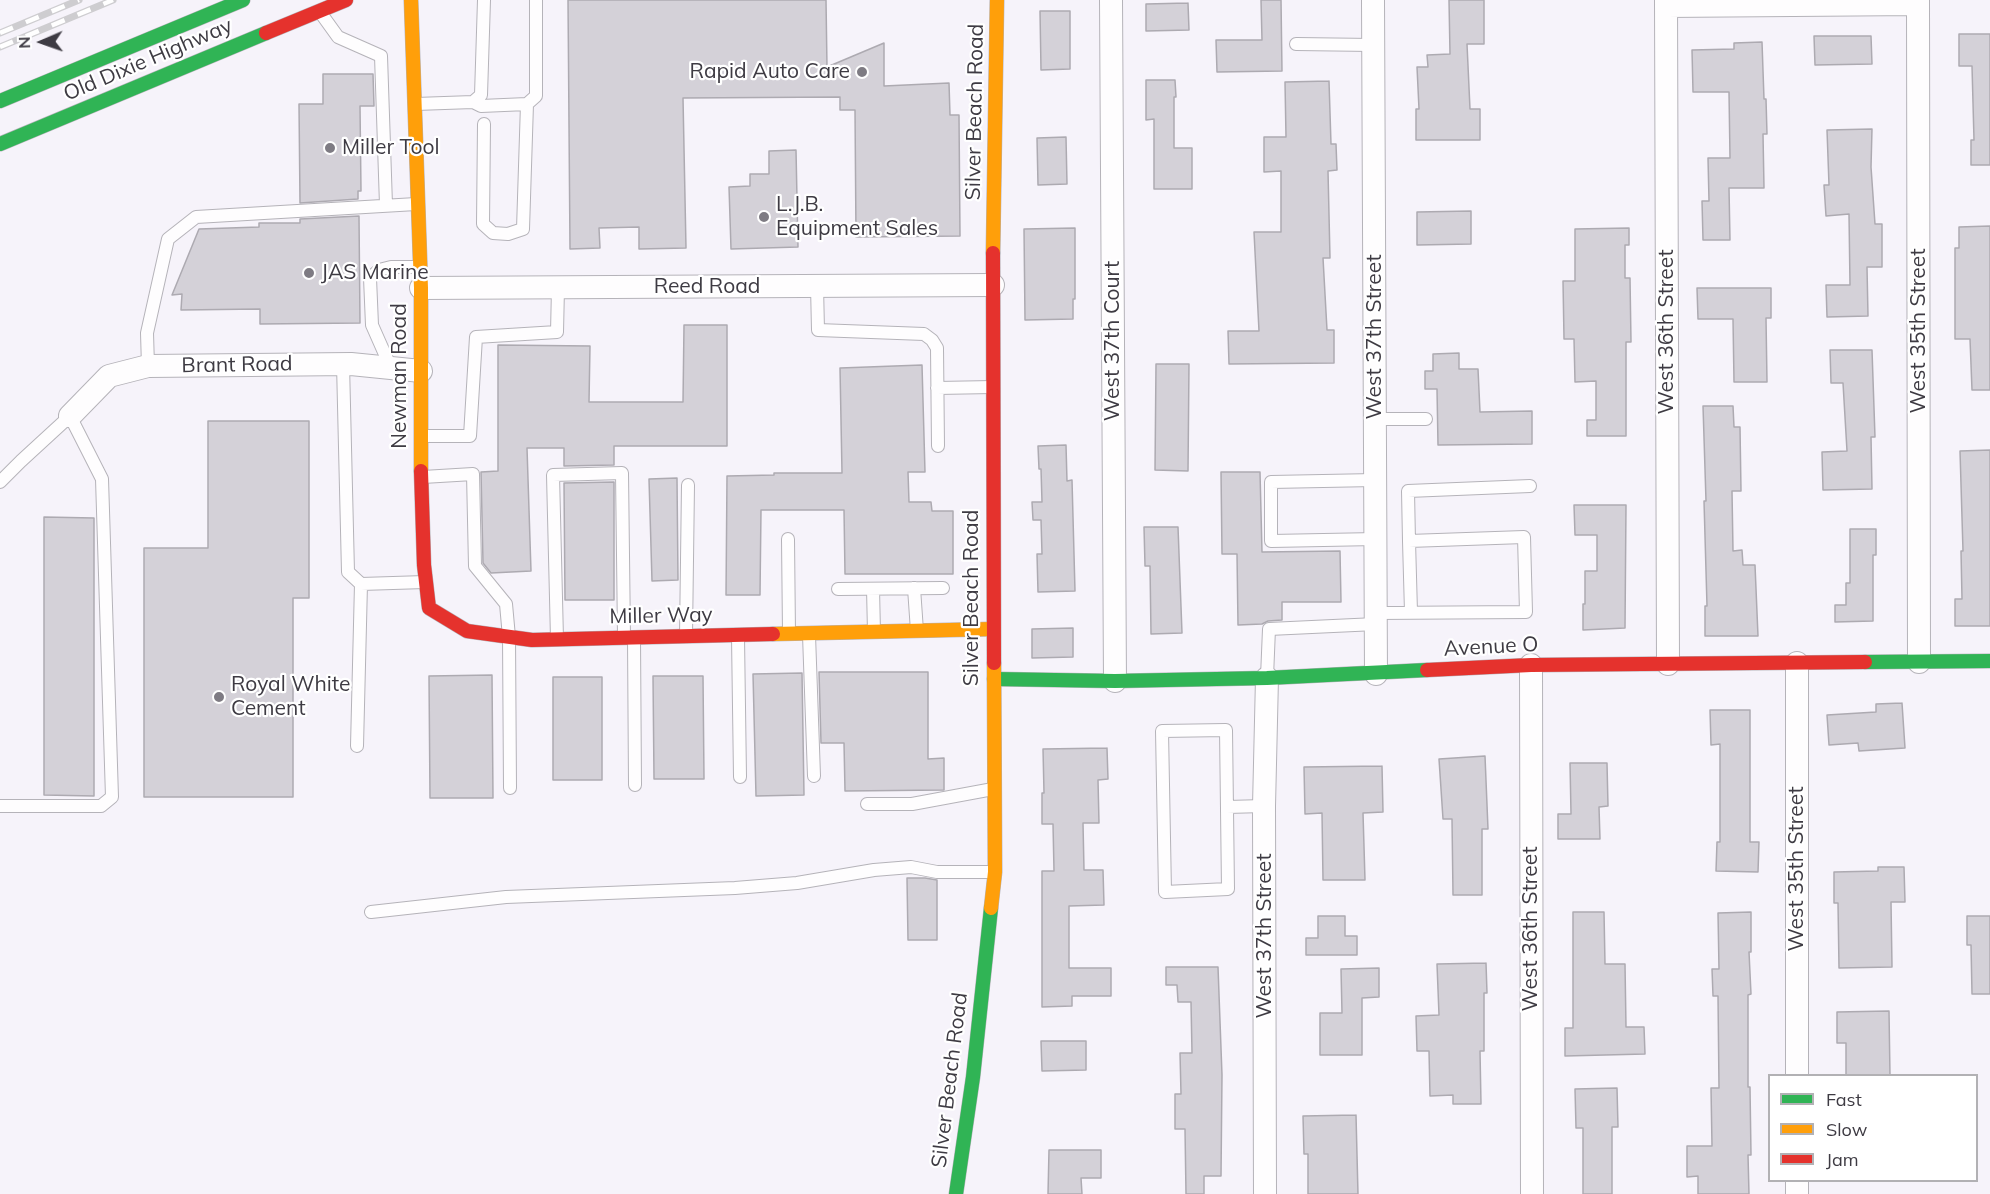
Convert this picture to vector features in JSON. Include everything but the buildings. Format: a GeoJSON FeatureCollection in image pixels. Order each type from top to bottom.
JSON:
{"type":"FeatureCollection","features":[{"type":"Feature","properties":{"kind":"street","name":"Old Dixie Highway"},"geometry":{"type":"LineString","coordinates":[[0,101],[243,0]]}},
{"type":"Feature","properties":{"kind":"street","name":"Old Dixie Highway"},"geometry":{"type":"LineString","coordinates":[[0,144],[346,0]]}},
{"type":"Feature","properties":{"kind":"street","name":"Newman Road"},"geometry":{"type":"LineString","coordinates":[[411,0],[420,278],[420,436],[429,608]]}},
{"type":"Feature","properties":{"kind":"street","name":"Silver Beach Road"},"geometry":{"type":"LineString","coordinates":[[956,1194],[973,1077],[995,872],[993,285],[997,0]]}},
{"type":"Feature","properties":{"kind":"street","name":"West 37th Court"},"geometry":{"type":"LineString","coordinates":[[1111,0],[1115,681]]}},
{"type":"Feature","properties":{"kind":"street","name":"West 37th Street"},"geometry":{"type":"LineString","coordinates":[[1373,0],[1376,674]]}},
{"type":"Feature","properties":{"kind":"street"},"geometry":{"type":"LineString","coordinates":[[1666,3],[1918,2]]}},
{"type":"Feature","properties":{"kind":"street","name":"West 35th Street"},"geometry":{"type":"LineString","coordinates":[[1918,2],[1919,662]]}},
{"type":"Feature","properties":{"kind":"street","name":"West 36th Street"},"geometry":{"type":"LineString","coordinates":[[1666,3],[1668,664]]}},
{"type":"Feature","properties":{"kind":"street","name":"Reed Road"},"geometry":{"type":"LineString","coordinates":[[420,278],[558,288],[993,285]]}},
{"type":"Feature","properties":{"kind":"street","name":"Brant Road"},"geometry":{"type":"LineString","coordinates":[[70,416],[109,376],[148,366],[342,364],[421,371]]}},
{"type":"Feature","properties":{"kind":"street","name":"Miller Way"},"geometry":{"type":"LineString","coordinates":[[429,608],[467,631],[532,640],[916,631]]}},
{"type":"Feature","properties":{"kind":"street"},"geometry":{"type":"LineString","coordinates":[[916,631],[993,629]]}},
{"type":"Feature","properties":{"kind":"street","name":"Avenue O"},"geometry":{"type":"LineString","coordinates":[[994,679],[1115,681],[1267,678],[1531,665],[1990,661]]}},
{"type":"Feature","properties":{"kind":"street","name":"West 35th Street"},"geometry":{"type":"LineString","coordinates":[[1797,663],[1797,1074]]}},
{"type":"Feature","properties":{"kind":"street","name":"West 36th Street"},"geometry":{"type":"LineString","coordinates":[[1531,665],[1532,1194]]}},
{"type":"Feature","properties":{"kind":"street","name":"West 37th Street"},"geometry":{"type":"LineString","coordinates":[[1265,1194],[1264,806],[1267,678]]}},
{"type":"Feature","properties":{"kind":"lane"},"geometry":{"type":"LineString","coordinates":[[473,102],[481,95],[484,0]]}},
{"type":"Feature","properties":{"kind":"lane"},"geometry":{"type":"LineString","coordinates":[[415,104],[473,102],[481,106],[527,104],[536,96],[536,0]]}},
{"type":"Feature","properties":{"kind":"lane"},"geometry":{"type":"LineString","coordinates":[[320,11],[338,37],[381,56],[386,205]]}},
{"type":"Feature","properties":{"kind":"lane"},"geometry":{"type":"LineString","coordinates":[[1296,44],[1373,45]]}},
{"type":"Feature","properties":{"kind":"lane"},"geometry":{"type":"LineString","coordinates":[[484,124],[483,224],[493,233],[508,234],[523,229],[527,104]]}},
{"type":"Feature","properties":{"kind":"lane"},"geometry":{"type":"LineString","coordinates":[[148,366],[147,333],[168,239],[196,217],[418,204]]}},
{"type":"Feature","properties":{"kind":"lane"},"geometry":{"type":"LineString","coordinates":[[391,368],[372,325],[370,278],[380,270],[391,267],[420,278]]}},
{"type":"Feature","properties":{"kind":"lane"},"geometry":{"type":"LineString","coordinates":[[817,286],[818,330],[924,334],[932,340],[937,348],[938,446]]}},
{"type":"Feature","properties":{"kind":"lane"},"geometry":{"type":"LineString","coordinates":[[420,436],[470,436],[476,337],[557,332],[558,288]]}},
{"type":"Feature","properties":{"kind":"lane"},"geometry":{"type":"LineString","coordinates":[[342,364],[348,572],[361,584],[426,582]]}},
{"type":"Feature","properties":{"kind":"lane"},"geometry":{"type":"LineString","coordinates":[[937,388],[993,387]]}},
{"type":"Feature","properties":{"kind":"lane"},"geometry":{"type":"LineString","coordinates":[[0,482],[70,416],[102,479],[112,798],[101,806],[0,806]]}},
{"type":"Feature","properties":{"kind":"lane"},"geometry":{"type":"LineString","coordinates":[[1375,419],[1426,419]]}},
{"type":"Feature","properties":{"kind":"lane"},"geometry":{"type":"LineString","coordinates":[[557,640],[553,475],[622,473],[635,785]]}},
{"type":"Feature","properties":{"kind":"lane"},"geometry":{"type":"LineString","coordinates":[[422,477],[473,474],[475,566],[506,604],[509,637],[510,788]]}},
{"type":"Feature","properties":{"kind":"lane"},"geometry":{"type":"LineString","coordinates":[[1375,480],[1271,482],[1271,541],[1376,538]]}},
{"type":"Feature","properties":{"kind":"lane"},"geometry":{"type":"LineString","coordinates":[[686,637],[688,485]]}},
{"type":"Feature","properties":{"kind":"lane"},"geometry":{"type":"LineString","coordinates":[[1411,612],[1408,491],[1530,486]]}},
{"type":"Feature","properties":{"kind":"lane"},"geometry":{"type":"LineString","coordinates":[[1267,678],[1269,629],[1376,619],[1411,612],[1526,612],[1524,537],[1409,541]]}},
{"type":"Feature","properties":{"kind":"lane"},"geometry":{"type":"LineString","coordinates":[[788,538],[789,634]]}},
{"type":"Feature","properties":{"kind":"lane"},"geometry":{"type":"LineString","coordinates":[[357,746],[361,584]]}},
{"type":"Feature","properties":{"kind":"lane"},"geometry":{"type":"LineString","coordinates":[[914,588],[916,631]]}},
{"type":"Feature","properties":{"kind":"lane"},"geometry":{"type":"LineString","coordinates":[[838,589],[943,588]]}},
{"type":"Feature","properties":{"kind":"lane"},"geometry":{"type":"LineString","coordinates":[[873,589],[874,632]]}},
{"type":"Feature","properties":{"kind":"lane"},"geometry":{"type":"LineString","coordinates":[[809,634],[814,776]]}},
{"type":"Feature","properties":{"kind":"lane"},"geometry":{"type":"LineString","coordinates":[[738,635],[740,777]]}},
{"type":"Feature","properties":{"kind":"lane"},"geometry":{"type":"LineString","coordinates":[[1226,730],[1227,807],[1228,889],[1165,892],[1162,731],[1226,730]]}},
{"type":"Feature","properties":{"kind":"lane"},"geometry":{"type":"LineString","coordinates":[[867,804],[912,804],[995,789]]}},
{"type":"Feature","properties":{"kind":"lane"},"geometry":{"type":"LineString","coordinates":[[1227,807],[1264,806]]}},
{"type":"Feature","properties":{"kind":"lane"},"geometry":{"type":"LineString","coordinates":[[371,912],[506,897],[787,884],[874,870],[911,867],[937,872],[995,872]]}},
{"type":"Feature","properties":{"kind":"railway"},"geometry":{"type":"LineString","coordinates":[[0,33],[79,0]]}},
{"type":"Feature","properties":{"kind":"railway"},"geometry":{"type":"LineString","coordinates":[[0,47],[113,0]]}},
{"type":"Feature","properties":{"kind":"traffic: fast"},"geometry":{"type":"LineString","coordinates":[[0,101],[243,0]]}},
{"type":"Feature","properties":{"kind":"traffic: fast"},"geometry":{"type":"LineString","coordinates":[[0,144],[266,33]]}},
{"type":"Feature","properties":{"kind":"traffic: fast"},"geometry":{"type":"LineString","coordinates":[[1865,662],[1990,661]]}},
{"type":"Feature","properties":{"kind":"traffic: fast"},"geometry":{"type":"LineString","coordinates":[[994,679],[1115,681],[1267,678],[1427,670]]}},
{"type":"Feature","properties":{"kind":"traffic: fast"},"geometry":{"type":"LineString","coordinates":[[956,1194],[973,1077],[991,908]]}},
{"type":"Feature","properties":{"kind":"traffic: slow"},"geometry":{"type":"LineString","coordinates":[[411,0],[421,288],[421,471]]}},
{"type":"Feature","properties":{"kind":"traffic: slow"},"geometry":{"type":"LineString","coordinates":[[993,253],[997,0]]}},
{"type":"Feature","properties":{"kind":"traffic: slow"},"geometry":{"type":"LineString","coordinates":[[773,634],[993,629]]}},
{"type":"Feature","properties":{"kind":"traffic: slow"},"geometry":{"type":"LineString","coordinates":[[991,908],[995,872],[994,663]]}},
{"type":"Feature","properties":{"kind":"traffic: jam"},"geometry":{"type":"LineString","coordinates":[[266,33],[346,0]]}},
{"type":"Feature","properties":{"kind":"traffic: jam"},"geometry":{"type":"LineString","coordinates":[[993,253],[994,663]]}},
{"type":"Feature","properties":{"kind":"traffic: jam"},"geometry":{"type":"LineString","coordinates":[[421,471],[424,565],[429,608],[467,631],[532,640],[773,634]]}},
{"type":"Feature","properties":{"kind":"traffic: jam"},"geometry":{"type":"LineString","coordinates":[[1427,670],[1531,665],[1865,662]]}},
{"type":"Feature","properties":{"kind":"place","name":"Rapid Auto Care"},"geometry":{"type":"Point","coordinates":[862,72]}},
{"type":"Feature","properties":{"kind":"place","name":"Miller Tool"},"geometry":{"type":"Point","coordinates":[330,148]}},
{"type":"Feature","properties":{"kind":"place","name":"L.J.B. Equipment Sales"},"geometry":{"type":"Point","coordinates":[764,217]}},
{"type":"Feature","properties":{"kind":"place","name":"JAS Marine"},"geometry":{"type":"Point","coordinates":[309,273]}},
{"type":"Feature","properties":{"kind":"place","name":"Royal White Cement"},"geometry":{"type":"Point","coordinates":[219,697]}}]}
